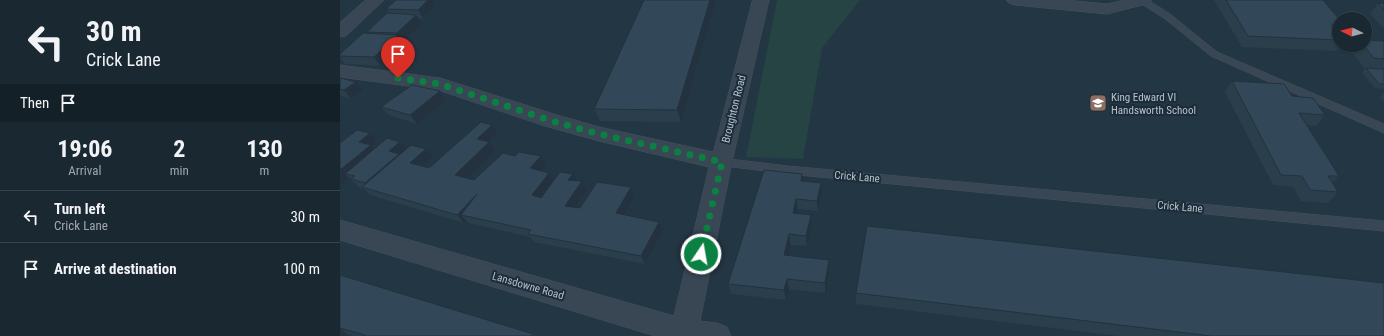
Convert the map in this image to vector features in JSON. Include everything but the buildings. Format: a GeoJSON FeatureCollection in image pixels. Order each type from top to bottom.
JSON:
{"type":"FeatureCollection","features":[{"type":"Feature","properties":{"kind":"street"},"geometry":{"type":"LineString","coordinates":[[340,32],[376,0]]}},
{"type":"Feature","properties":{"kind":"street","name":"Broughton Road"},"geometry":{"type":"LineString","coordinates":[[684,334],[722,162],[761,0]]}},
{"type":"Feature","properties":{"kind":"street"},"geometry":{"type":"LineString","coordinates":[[1015,0],[1107,9],[1144,0]]}},
{"type":"Feature","properties":{"kind":"street","name":"Crick Lane"},"geometry":{"type":"LineString","coordinates":[[340,71],[440,84],[552,121],[599,134],[722,162]]}},
{"type":"Feature","properties":{"kind":"street","name":"Lansdowne Road"},"geometry":{"type":"LineString","coordinates":[[340,230],[684,334],[717,336]]}},
{"type":"Feature","properties":{"kind":"lane"},"geometry":{"type":"LineString","coordinates":[[1144,0],[1167,16],[1214,54],[1384,129]]}},
{"type":"Feature","properties":{"kind":"lane","name":"Crick Lane"},"geometry":{"type":"LineString","coordinates":[[722,162],[796,171],[1384,226]]}},
{"type":"Feature","properties":{"kind":"green space"},"geometry":{"type":"Polygon","coordinates":[[[777,0],[860,0],[822,48],[803,159],[746,157],[777,0]]]}},
{"type":"Feature","properties":{"kind":"place","name":"King Edward VI Handsworth School"},"geometry":{"type":"Point","coordinates":[1098,103]}},
{"type":"Feature","properties":{"kind":"route"},"geometry":{"type":"LineString","coordinates":[[398,78],[440,84],[552,121],[599,134],[722,162],[701,254]]}}]}
